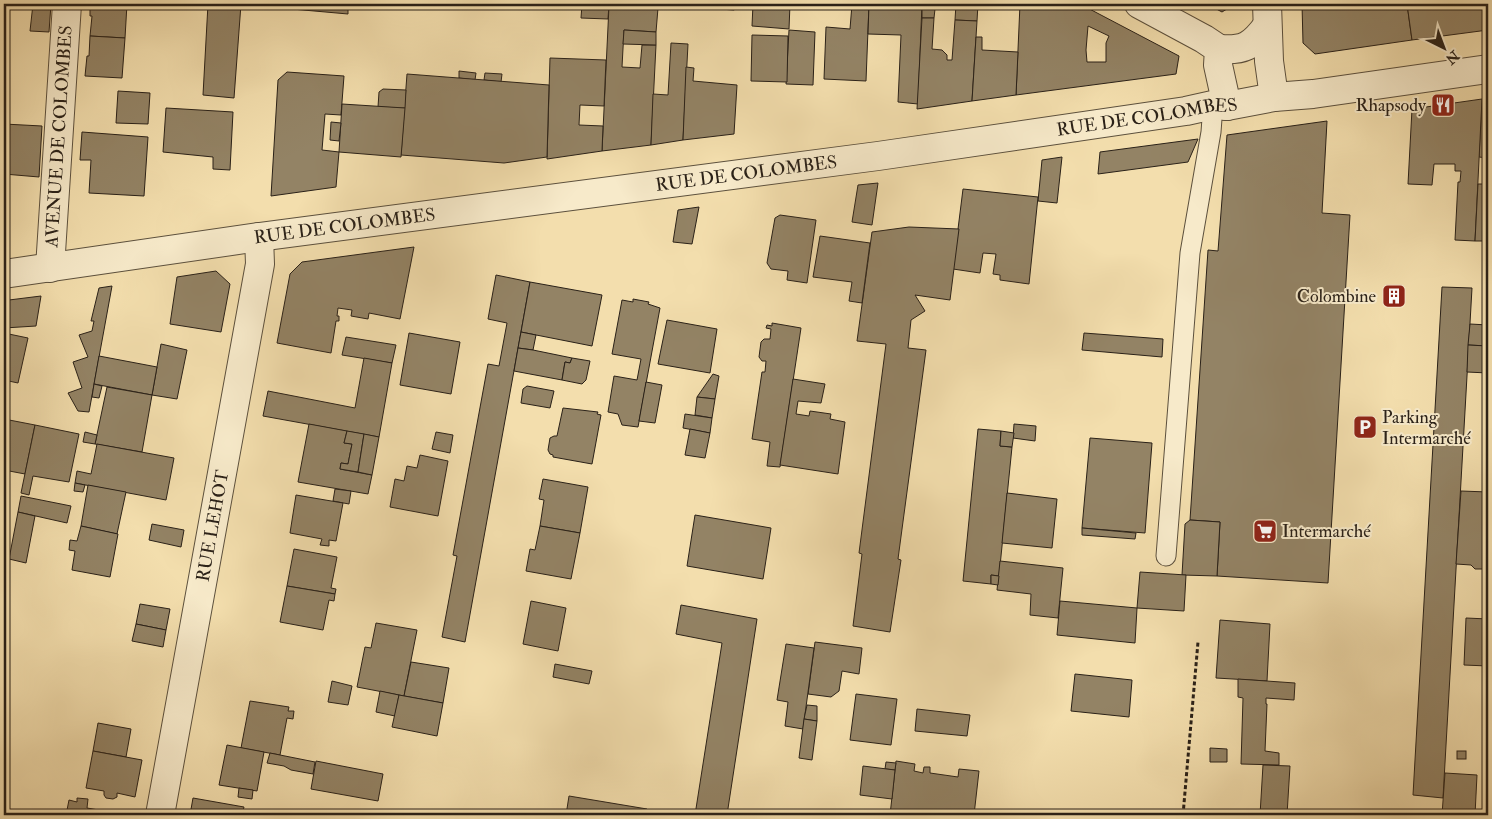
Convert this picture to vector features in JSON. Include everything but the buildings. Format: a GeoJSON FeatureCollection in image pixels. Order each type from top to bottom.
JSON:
{"type":"FeatureCollection","features":[{"type":"Feature","properties":{"kind":"street","name":"AVENUE DE COLOMBES"},"geometry":{"type":"LineString","coordinates":[[50,268],[67,4]]}},
{"type":"Feature","properties":{"kind":"street"},"geometry":{"type":"LineString","coordinates":[[1139,4],[1219,49],[1239,49],[1258,39],[1267,15]]}},
{"type":"Feature","properties":{"kind":"street"},"geometry":{"type":"LineString","coordinates":[[1267,15],[1269,61],[1274,97]]}},
{"type":"Feature","properties":{"kind":"street"},"geometry":{"type":"LineString","coordinates":[[1219,49],[1220,106]]}},
{"type":"Feature","properties":{"kind":"street","name":"RUE DE COLOMBES"},"geometry":{"type":"LineString","coordinates":[[4,274],[259,237],[878,156],[1274,97],[1313,94],[1488,69]]}},
{"type":"Feature","properties":{"kind":"street","name":"RUE LEHOT"},"geometry":{"type":"LineString","coordinates":[[160,815],[260,264],[259,237]]}},
{"type":"Feature","properties":{"kind":"lane"},"geometry":{"type":"LineString","coordinates":[[1166,556],[1190,253],[1211,132],[1220,106]]}},
{"type":"Feature","properties":{"kind":"path"},"geometry":{"type":"LineString","coordinates":[[1183,815],[1198,642]]}},
{"type":"Feature","properties":{"kind":"place","name":"Rhapsody"},"geometry":{"type":"Point","coordinates":[1443,105]}},
{"type":"Feature","properties":{"kind":"place","name":"Colombine"},"geometry":{"type":"Point","coordinates":[1394,296]}},
{"type":"Feature","properties":{"kind":"place","name":"Parking Intermarché"},"geometry":{"type":"Point","coordinates":[1365,427]}},
{"type":"Feature","properties":{"kind":"place","name":"Intermarché"},"geometry":{"type":"Point","coordinates":[1265,531]}}]}
